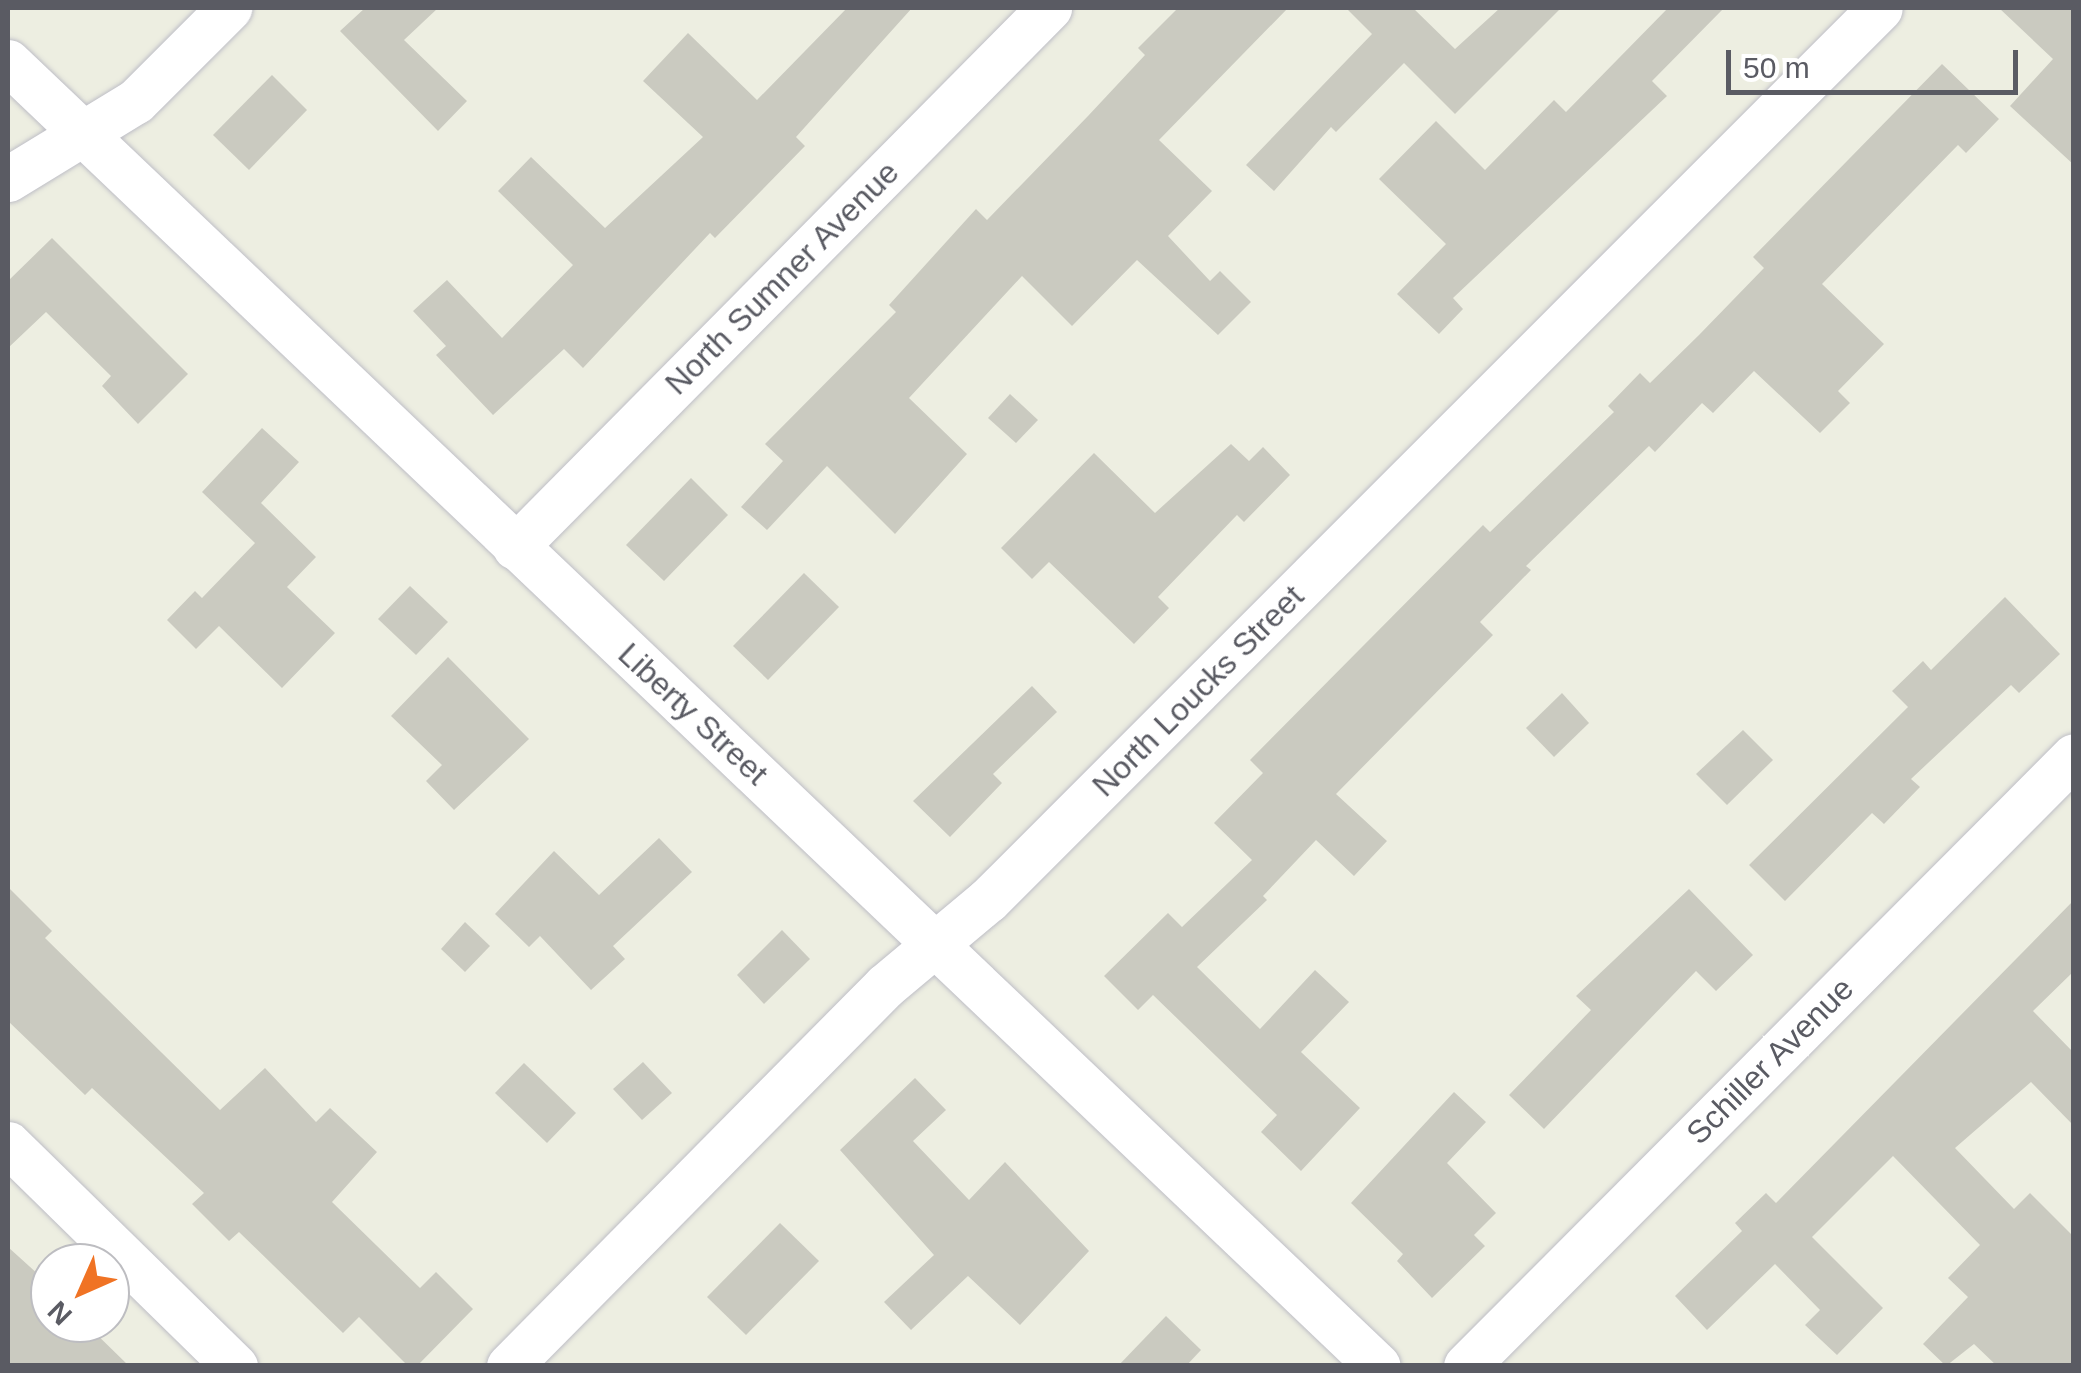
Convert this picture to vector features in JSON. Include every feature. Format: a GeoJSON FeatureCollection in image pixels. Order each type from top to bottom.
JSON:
{"type":"FeatureCollection","features":[{"type":"Feature","properties":{"kind":"street"},"geometry":{"type":"LineString","coordinates":[[8,179],[136,101],[229,8]]}},
{"type":"Feature","properties":{"kind":"street","name":"North Sumner Avenue"},"geometry":{"type":"LineString","coordinates":[[515,547],[1049,8]]}},
{"type":"Feature","properties":{"kind":"street","name":"North Loucks Street"},"geometry":{"type":"LineString","coordinates":[[508,1366],[936,942],[988,900],[1880,8]]}},
{"type":"Feature","properties":{"kind":"street","name":"Liberty Street"},"geometry":{"type":"LineString","coordinates":[[8,62],[1378,1366]]}},
{"type":"Feature","properties":{"kind":"street","name":"Schiller Avenue"},"geometry":{"type":"LineString","coordinates":[[1466,1366],[2074,756]]}},
{"type":"Feature","properties":{"kind":"street"},"geometry":{"type":"LineString","coordinates":[[8,1144],[234,1366]]}},
{"type":"Feature","properties":{"kind":"building"},"geometry":{"type":"Polygon","coordinates":[[[365,8],[438,8],[404,40],[467,101],[438,131],[340,31],[365,8]]]}},
{"type":"Feature","properties":{"kind":"building"},"geometry":{"type":"Polygon","coordinates":[[[847,8],[912,8],[796,137],[805,146],[715,238],[710,233],[583,368],[564,349],[493,415],[436,355],[446,346],[413,311],[447,280],[502,338],[573,265],[498,191],[531,157],[605,228],[703,137],[643,81],[688,33],[757,100],[847,8]]]}},
{"type":"Feature","properties":{"kind":"building"},"geometry":{"type":"Polygon","coordinates":[[[1178,8],[1288,8],[1159,140],[1212,191],[1168,236],[1210,281],[1220,271],[1251,302],[1218,335],[1137,260],[1072,326],[1022,276],[909,398],[967,454],[895,534],[827,466],[767,530],[741,507],[783,461],[765,444],[896,312],[889,305],[976,209],[987,220],[1088,116],[1145,55],[1138,48],[1178,8]]]}},
{"type":"Feature","properties":{"kind":"building"},"geometry":{"type":"Polygon","coordinates":[[[1346,8],[1413,8],[1455,49],[1500,8],[1561,8],[1455,114],[1404,63],[1336,132],[1331,127],[1274,191],[1246,165],[1372,34],[1346,8]]]}},
{"type":"Feature","properties":{"kind":"building"},"geometry":{"type":"Polygon","coordinates":[[[1668,8],[1724,8],[1652,81],[1667,96],[1453,298],[1463,309],[1439,334],[1397,294],[1446,244],[1379,179],[1436,121],[1485,170],[1554,100],[1566,112],[1668,8]]]}},
{"type":"Feature","properties":{"kind":"building"},"geometry":{"type":"Polygon","coordinates":[[[1999,8],[2074,8],[2074,165],[2010,106],[2053,59],[1999,8]]]}},
{"type":"Feature","properties":{"kind":"building"},"geometry":{"type":"Polygon","coordinates":[[[1942,64],[1999,119],[1966,153],[1958,145],[1822,284],[1884,344],[1838,391],[1850,403],[1820,433],[1754,371],[1713,413],[1702,403],[1655,452],[1649,446],[1526,566],[1531,570],[1480,622],[1493,635],[1336,794],[1387,841],[1354,876],[1316,840],[1263,896],[1267,900],[1197,967],[1260,1029],[1315,970],[1349,1002],[1301,1052],[1360,1108],[1301,1171],[1261,1132],[1277,1115],[1153,995],[1138,1010],[1104,976],[1168,913],[1182,927],[1252,860],[1214,823],[1263,773],[1250,760],[1483,525],[1490,532],[1614,412],[1608,406],[1640,373],[1650,383],[1699,335],[1764,268],[1753,257],[1942,64]]]}},
{"type":"Feature","properties":{"kind":"building"},"geometry":{"type":"Polygon","coordinates":[[[272,75],[307,110],[249,170],[213,135],[272,75]]]}},
{"type":"Feature","properties":{"kind":"building"},"geometry":{"type":"Polygon","coordinates":[[[52,238],[188,374],[138,424],[102,386],[111,376],[46,312],[8,348],[8,281],[52,238]]]}},
{"type":"Feature","properties":{"kind":"building"},"geometry":{"type":"Polygon","coordinates":[[[1010,394],[1038,420],[1016,443],[988,418],[1010,394]]]}},
{"type":"Feature","properties":{"kind":"building"},"geometry":{"type":"Polygon","coordinates":[[[262,428],[299,462],[261,503],[316,557],[287,587],[335,633],[282,688],[219,626],[196,649],[167,620],[195,591],[202,598],[255,543],[202,492],[262,428]]]}},
{"type":"Feature","properties":{"kind":"building"},"geometry":{"type":"Polygon","coordinates":[[[1231,444],[1249,461],[1263,447],[1290,475],[1244,522],[1237,515],[1158,597],[1169,608],[1134,644],[1049,562],[1032,579],[1001,548],[1094,453],[1155,513],[1231,444]]]}},
{"type":"Feature","properties":{"kind":"building"},"geometry":{"type":"Polygon","coordinates":[[[691,478],[728,515],[664,581],[626,545],[691,478]]]}},
{"type":"Feature","properties":{"kind":"building"},"geometry":{"type":"Polygon","coordinates":[[[804,573],[839,607],[768,680],[733,646],[804,573]]]}},
{"type":"Feature","properties":{"kind":"building"},"geometry":{"type":"Polygon","coordinates":[[[410,586],[448,622],[416,655],[378,619],[410,586]]]}},
{"type":"Feature","properties":{"kind":"building"},"geometry":{"type":"Polygon","coordinates":[[[2005,597],[2060,654],[2019,693],[2011,685],[1911,779],[1920,787],[1884,824],[1872,813],[1785,901],[1749,865],[1908,707],[1892,691],[1923,661],[1931,670],[2005,597]]]}},
{"type":"Feature","properties":{"kind":"building"},"geometry":{"type":"Polygon","coordinates":[[[448,657],[529,739],[454,810],[426,781],[442,765],[391,716],[448,657]]]}},
{"type":"Feature","properties":{"kind":"building"},"geometry":{"type":"Polygon","coordinates":[[[1032,686],[1057,712],[993,774],[1002,783],[950,837],[913,801],[1032,686]]]}},
{"type":"Feature","properties":{"kind":"building"},"geometry":{"type":"Polygon","coordinates":[[[1562,693],[1589,723],[1554,757],[1526,728],[1562,693]]]}},
{"type":"Feature","properties":{"kind":"building"},"geometry":{"type":"Polygon","coordinates":[[[1743,730],[1773,760],[1727,805],[1696,774],[1743,730]]]}},
{"type":"Feature","properties":{"kind":"building"},"geometry":{"type":"Polygon","coordinates":[[[659,838],[692,872],[613,946],[625,959],[591,990],[540,936],[529,947],[495,914],[554,851],[599,895],[659,838]]]}},
{"type":"Feature","properties":{"kind":"building"},"geometry":{"type":"Polygon","coordinates":[[[8,887],[52,931],[45,938],[220,1110],[265,1068],[316,1122],[330,1108],[377,1152],[332,1202],[420,1288],[436,1272],[473,1309],[417,1366],[408,1366],[359,1317],[343,1333],[239,1232],[229,1241],[192,1204],[204,1193],[92,1088],[85,1095],[8,1021],[8,887]]]}},
{"type":"Feature","properties":{"kind":"building"},"geometry":{"type":"Polygon","coordinates":[[[1689,889],[1753,955],[1716,991],[1696,971],[1544,1129],[1509,1095],[1591,1010],[1576,996],[1689,889]]]}},
{"type":"Feature","properties":{"kind":"building"},"geometry":{"type":"Polygon","coordinates":[[[2074,900],[2074,971],[2033,1011],[2074,1053],[2074,1126],[2031,1082],[1955,1148],[2014,1209],[2030,1193],[2074,1237],[2074,1366],[1997,1366],[1974,1344],[1946,1366],[1923,1344],[1968,1297],[1948,1278],[1980,1245],[1893,1156],[1812,1237],[1883,1308],[1837,1355],[1805,1325],[1820,1310],[1775,1264],[1707,1330],[1675,1296],[1742,1231],[1735,1223],[1766,1193],[1776,1203],[2074,900]]]}},
{"type":"Feature","properties":{"kind":"building"},"geometry":{"type":"Polygon","coordinates":[[[465,922],[490,946],[465,972],[441,949],[465,922]]]}},
{"type":"Feature","properties":{"kind":"building"},"geometry":{"type":"Polygon","coordinates":[[[782,930],[810,959],[764,1004],[737,975],[782,930]]]}},
{"type":"Feature","properties":{"kind":"building"},"geometry":{"type":"Polygon","coordinates":[[[643,1062],[672,1093],[642,1120],[613,1089],[643,1062]]]}},
{"type":"Feature","properties":{"kind":"building"},"geometry":{"type":"Polygon","coordinates":[[[524,1063],[576,1113],[547,1143],[495,1093],[524,1063]]]}},
{"type":"Feature","properties":{"kind":"building"},"geometry":{"type":"Polygon","coordinates":[[[915,1078],[946,1110],[913,1141],[969,1200],[1005,1162],[1089,1251],[1020,1325],[968,1276],[911,1330],[884,1302],[934,1255],[840,1150],[915,1078]]]}},
{"type":"Feature","properties":{"kind":"building"},"geometry":{"type":"Polygon","coordinates":[[[1454,1092],[1486,1122],[1447,1163],[1496,1213],[1474,1235],[1485,1246],[1432,1298],[1397,1261],[1403,1254],[1351,1203],[1454,1092]]]}},
{"type":"Feature","properties":{"kind":"building"},"geometry":{"type":"Polygon","coordinates":[[[780,1223],[819,1261],[746,1335],[707,1297],[780,1223]]]}},
{"type":"Feature","properties":{"kind":"building"},"geometry":{"type":"Polygon","coordinates":[[[8,1247],[30,1267],[30,1343],[105,1343],[129,1366],[8,1366],[8,1247]]]}},
{"type":"Feature","properties":{"kind":"building"},"geometry":{"type":"Polygon","coordinates":[[[1166,1316],[1201,1350],[1186,1366],[1118,1366],[1166,1316]]]}}]}
